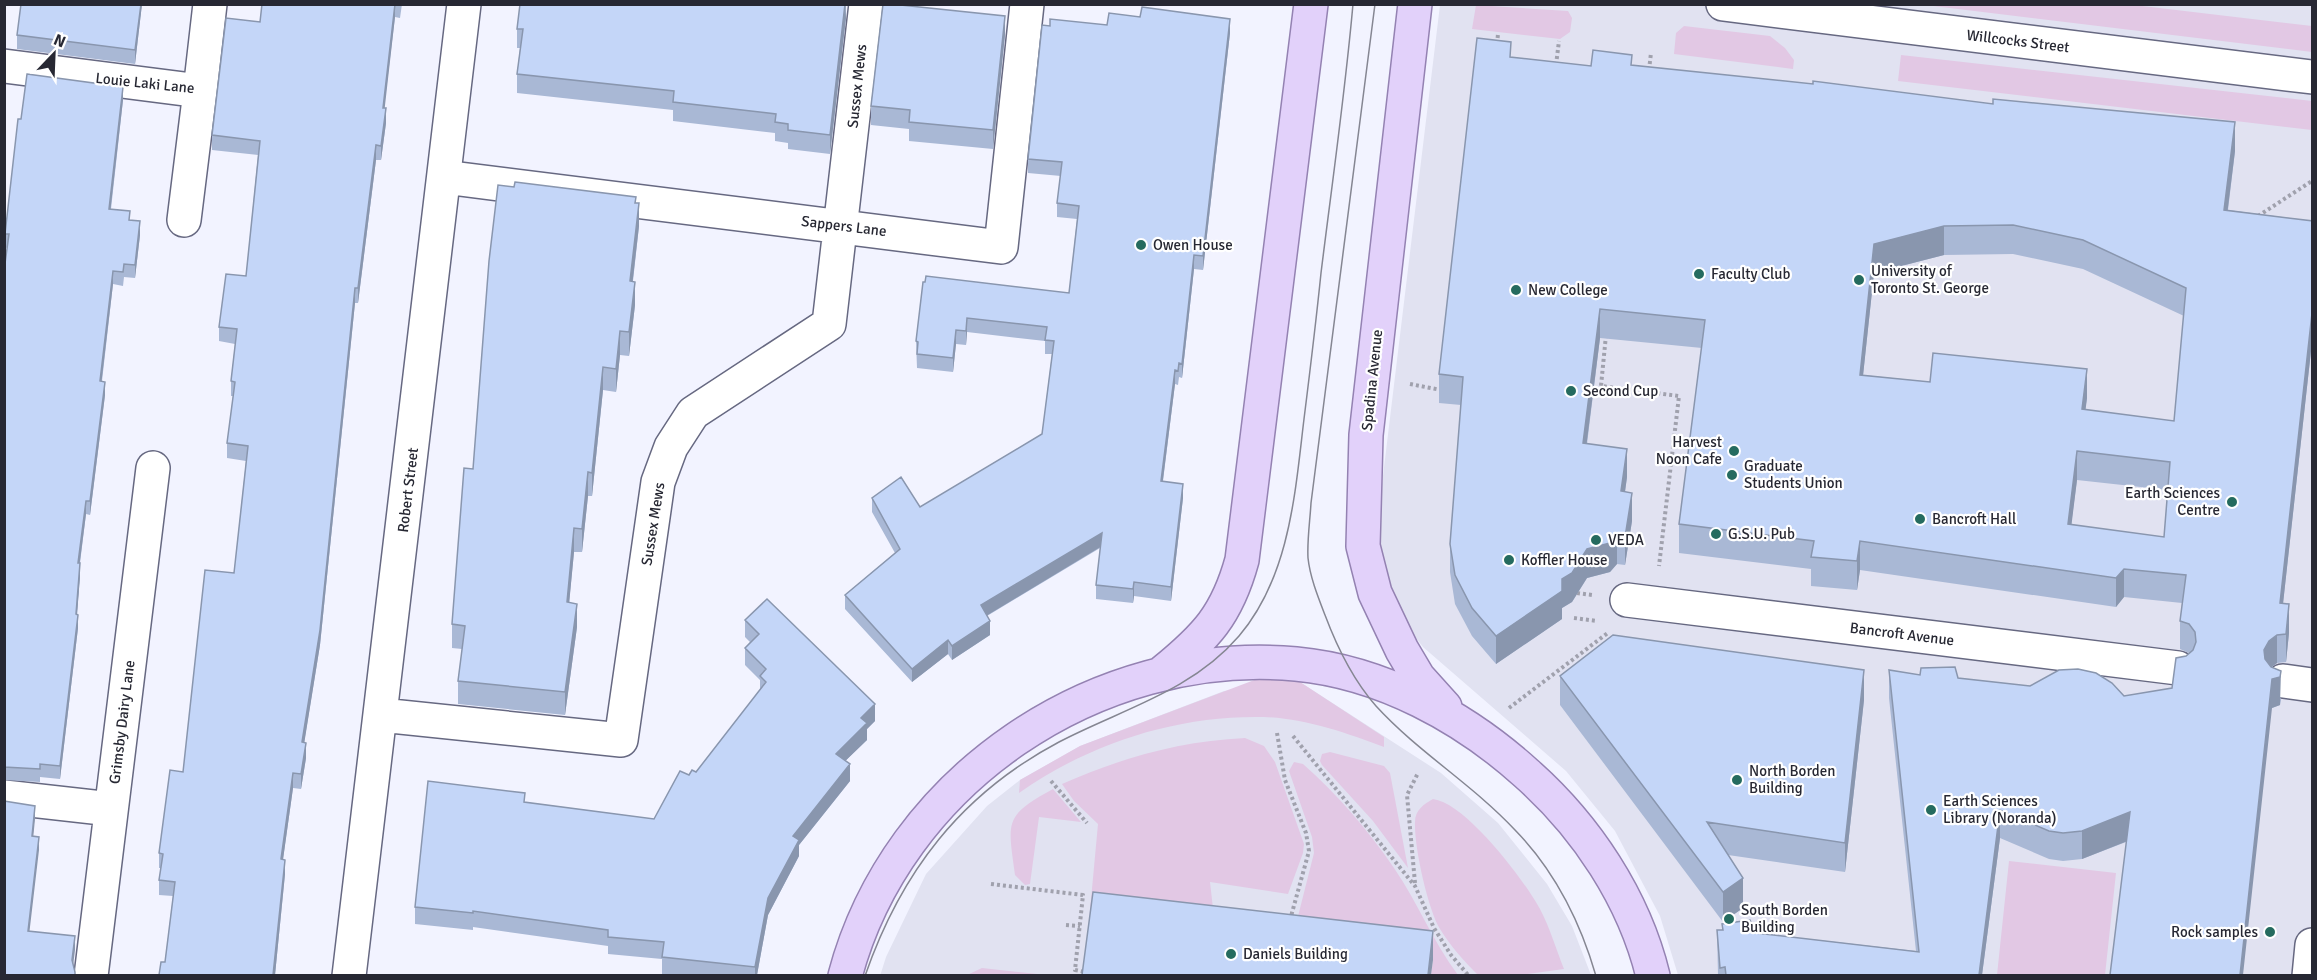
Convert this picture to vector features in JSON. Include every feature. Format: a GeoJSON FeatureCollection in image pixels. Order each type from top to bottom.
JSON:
{"type":"FeatureCollection","features":[{"type":"Feature","properties":{"kind":"main road"},"geometry":{"type":"LineString","coordinates":[[1160,674],[1201,640],[1207,632],[1235,585],[1242,560],[1311,4]]}},
{"type":"Feature","properties":{"kind":"main road","name":"Spadina Avenue"},"geometry":{"type":"LineString","coordinates":[[1415,4],[1366,435],[1363,546],[1375,593],[1402,650],[1418,677],[1466,727]]}},
{"type":"Feature","properties":{"kind":"main road"},"geometry":{"type":"LineString","coordinates":[[846,975],[867,915],[890,871],[917,831],[949,794],[985,760],[1025,732],[1067,708],[1103,692],[1160,674],[1211,664],[1254,662],[1330,669],[1397,690],[1466,727],[1508,756],[1546,790],[1580,829],[1609,871],[1632,916],[1653,975]]}},
{"type":"Feature","properties":{"kind":"street","name":"Louie Laki Lane"},"geometry":{"type":"LineString","coordinates":[[4,66],[200,92],[210,4]]}},
{"type":"Feature","properties":{"kind":"street","name":"Robert Street"},"geometry":{"type":"LineString","coordinates":[[349,975],[464,4]]}},
{"type":"Feature","properties":{"kind":"street","name":"Sussex Mews"},"geometry":{"type":"LineString","coordinates":[[381,715],[621,740],[658,482],[671,447],[693,413],[829,324],[866,4]]}},
{"type":"Feature","properties":{"kind":"street","name":"Sappers Lane"},"geometry":{"type":"LineString","coordinates":[[444,177],[1001,247],[1027,4]]}},
{"type":"Feature","properties":{"kind":"street","name":"Willcocks Street"},"geometry":{"type":"LineString","coordinates":[[1723,4],[2313,77]]}},
{"type":"Feature","properties":{"kind":"street"},"geometry":{"type":"LineString","coordinates":[[184,220],[200,92]]}},
{"type":"Feature","properties":{"kind":"street","name":"Grimsby Dairy Lane"},"geometry":{"type":"LineString","coordinates":[[91,975],[153,468]]}},
{"type":"Feature","properties":{"kind":"street","name":"Bancroft Avenue"},"geometry":{"type":"LineString","coordinates":[[1642,602],[2178,668]]}},
{"type":"Feature","properties":{"kind":"street"},"geometry":{"type":"LineString","coordinates":[[4,797],[111,809]]}},
{"type":"Feature","properties":{"kind":"street"},"geometry":{"type":"LineString","coordinates":[[2309,975],[2313,945]]}},
{"type":"Feature","properties":{"kind":"path"},"geometry":{"type":"LineString","coordinates":[[1497,45],[1498,34]]}},
{"type":"Feature","properties":{"kind":"path"},"geometry":{"type":"LineString","coordinates":[[1556,68],[1559,41]]}},
{"type":"Feature","properties":{"kind":"path"},"geometry":{"type":"LineString","coordinates":[[1649,76],[1651,53]]}},
{"type":"Feature","properties":{"kind":"path"},"geometry":{"type":"LineString","coordinates":[[2254,219],[2313,181]]}},
{"type":"Feature","properties":{"kind":"path"},"geometry":{"type":"LineString","coordinates":[[1509,708],[1642,602],[1679,396],[1601,386],[1607,327]]}},
{"type":"Feature","properties":{"kind":"path"},"geometry":{"type":"LineString","coordinates":[[1410,384],[1441,390]]}},
{"type":"Feature","properties":{"kind":"path"},"geometry":{"type":"LineString","coordinates":[[1277,733],[1285,780],[1306,833],[1309,851],[1289,925]]}},
{"type":"Feature","properties":{"kind":"path"},"geometry":{"type":"LineString","coordinates":[[1293,736],[1415,886],[1434,928],[1451,955],[1469,975]]}},
{"type":"Feature","properties":{"kind":"path"},"geometry":{"type":"LineString","coordinates":[[1415,886],[1407,795],[1418,773]]}},
{"type":"Feature","properties":{"kind":"path"},"geometry":{"type":"LineString","coordinates":[[1051,781],[1087,823]]}},
{"type":"Feature","properties":{"kind":"path"},"geometry":{"type":"LineString","coordinates":[[991,884],[1083,895],[1075,970],[1085,972]]}},
{"type":"Feature","properties":{"kind":"path"},"geometry":{"type":"LineString","coordinates":[[1066,925],[1080,926]]}},
{"type":"Feature","properties":{"kind":"shaded area","name":"University of Toronto St. George"},"geometry":{"type":"Polygon","coordinates":[[[1440,5],[2312,5],[2312,975],[1678,975],[1660,916],[1615,831],[1566,771],[1423,647],[1401,619],[1385,578],[1380,553],[1378,517],[1440,5]]]}},
{"type":"Feature","properties":{"kind":"shaded area"},"geometry":{"type":"Polygon","coordinates":[[[1476,5],[1568,11],[1572,18],[1570,32],[1560,39],[1472,29],[1476,5]]]}},
{"type":"Feature","properties":{"kind":"shaded area"},"geometry":{"type":"Polygon","coordinates":[[[1925,5],[2134,5],[2312,26],[2312,52],[1925,5]]]}},
{"type":"Feature","properties":{"kind":"shaded area"},"geometry":{"type":"Polygon","coordinates":[[[1684,26],[1770,36],[1785,48],[1794,60],[1793,69],[1674,54],[1676,33],[1684,26]]]}},
{"type":"Feature","properties":{"kind":"shaded area"},"geometry":{"type":"Polygon","coordinates":[[[1901,55],[2312,101],[2312,130],[1898,81],[1901,55]]]}},
{"type":"Feature","properties":{"kind":"shaded area"},"geometry":{"type":"Polygon","coordinates":[[[1288,678],[1300,682],[1384,737],[1384,747],[1294,720],[1264,717],[1199,721],[1167,727],[1105,746],[1046,775],[1019,793],[1020,780],[1080,746],[1257,679],[1288,678]]]}},
{"type":"Feature","properties":{"kind":"shaded area"},"geometry":{"type":"Polygon","coordinates":[[[1300,682],[1441,773],[1498,823],[1547,884],[1572,926],[1591,975],[880,976],[886,957],[926,874],[987,806],[1020,780],[1080,746],[1224,691],[1300,682]]]}},
{"type":"Feature","properties":{"kind":"shaded area"},"geometry":{"type":"Polygon","coordinates":[[[1245,738],[1264,746],[1275,762],[1304,844],[1288,894],[1210,882],[1216,935],[1089,921],[1098,824],[1074,801],[1062,784],[1106,766],[1151,752],[1197,743],[1245,738]]]}},
{"type":"Feature","properties":{"kind":"shaded area"},"geometry":{"type":"Polygon","coordinates":[[[1330,752],[1384,766],[1390,773],[1408,868],[1373,821],[1322,765],[1320,761],[1322,754],[1330,752]]]}},
{"type":"Feature","properties":{"kind":"shaded area"},"geometry":{"type":"Polygon","coordinates":[[[1294,762],[1303,764],[1328,788],[1374,840],[1403,881],[1458,975],[1431,975],[1433,961],[1291,944],[1314,853],[1312,837],[1289,771],[1294,762]]]}},
{"type":"Feature","properties":{"kind":"shaded area"},"geometry":{"type":"Polygon","coordinates":[[[1053,789],[1081,822],[1039,817],[1030,884],[1025,885],[1015,875],[1011,843],[1013,822],[1025,806],[1053,789]]]}},
{"type":"Feature","properties":{"kind":"shaded area"},"geometry":{"type":"Polygon","coordinates":[[[1433,799],[1461,814],[1477,828],[1508,863],[1540,909],[1564,969],[1520,975],[1478,975],[1453,948],[1435,920],[1423,877],[1415,833],[1418,811],[1433,799]]]}},
{"type":"Feature","properties":{"kind":"shaded area"},"geometry":{"type":"Polygon","coordinates":[[[2009,861],[2116,873],[2105,975],[1997,975],[2009,861]]]}},
{"type":"Feature","properties":{"kind":"shaded area"},"geometry":{"type":"Polygon","coordinates":[[[982,968],[1047,975],[967,975],[982,968]]]}},
{"type":"Feature","properties":{"kind":"building"},"geometry":{"type":"Polygon","coordinates":[[[21,4],[141,4],[135,50],[17,35],[21,4]]]}},
{"type":"Feature","properties":{"kind":"building"},"geometry":{"type":"Polygon","coordinates":[[[262,4],[395,4],[383,108],[386,108],[381,146],[376,145],[358,288],[355,288],[320,630],[302,742],[306,743],[301,774],[293,773],[281,859],[285,860],[273,975],[159,975],[161,962],[165,962],[175,882],[159,880],[163,854],[159,853],[170,770],[183,772],[205,570],[234,573],[248,446],[227,443],[235,382],[231,381],[237,329],[219,327],[226,274],[246,276],[260,141],[212,135],[226,18],[260,22],[262,4]]]}},
{"type":"Feature","properties":{"kind":"building"},"geometry":{"type":"Polygon","coordinates":[[[520,4],[845,4],[830,135],[788,130],[788,124],[775,122],[776,114],[673,102],[674,91],[517,74],[523,29],[517,29],[520,4]]]}},
{"type":"Feature","properties":{"kind":"building"},"geometry":{"type":"Polygon","coordinates":[[[883,4],[1005,16],[993,130],[909,122],[910,110],[871,106],[883,4]]]}},
{"type":"Feature","properties":{"kind":"building"},"geometry":{"type":"Polygon","coordinates":[[[1142,7],[1230,19],[1203,256],[1194,255],[1182,364],[1179,363],[1178,371],[1175,370],[1161,481],[1183,484],[1171,587],[1134,582],[1133,589],[1096,585],[1102,533],[981,605],[990,621],[952,646],[948,640],[912,669],[845,595],[900,549],[872,498],[901,477],[920,507],[1042,434],[1054,341],[1045,340],[1047,327],[967,318],[966,331],[956,330],[953,358],[917,354],[918,342],[916,341],[923,282],[926,276],[1069,293],[1079,206],[1057,203],[1062,162],[1028,159],[1042,25],[1050,26],[1050,19],[1107,25],[1109,13],[1140,17],[1142,7]]]}},
{"type":"Feature","properties":{"kind":"building"},"geometry":{"type":"Polygon","coordinates":[[[1477,38],[1511,42],[1510,57],[1591,66],[1593,50],[1632,55],[1631,65],[1813,84],[1813,81],[1993,104],[1993,99],[2235,122],[2224,210],[2313,221],[2313,304],[2280,603],[2289,604],[2286,634],[2277,635],[2269,641],[2264,650],[2265,659],[2271,667],[2281,671],[2280,677],[2272,679],[2240,975],[2110,975],[2130,812],[2082,831],[2063,833],[2049,831],[2000,810],[1979,975],[1726,975],[1725,967],[1720,968],[1717,930],[1723,930],[1722,924],[1750,920],[1756,933],[1919,952],[1889,670],[1920,675],[1921,668],[1955,667],[1958,678],[2030,686],[2059,670],[2078,669],[2096,673],[2112,683],[2124,696],[2172,688],[2176,658],[2186,656],[2193,650],[2196,642],[2195,632],[2189,624],[2180,621],[2186,575],[2124,569],[2116,578],[1860,541],[1857,561],[1811,557],[1814,541],[1679,524],[1705,320],[1600,309],[1583,443],[1627,449],[1621,491],[1632,493],[1625,537],[1617,535],[1610,543],[1587,549],[1572,573],[1562,579],[1562,591],[1496,636],[1472,608],[1455,575],[1450,544],[1463,377],[1439,374],[1477,38]],[[2013,225],[1944,226],[1874,244],[1860,375],[1930,382],[1933,353],[2087,369],[2082,409],[2174,421],[2186,288],[2083,240],[2013,225]],[[2077,451],[2068,524],[2164,537],[2170,462],[2077,451]]]}},
{"type":"Feature","properties":{"kind":"building"},"geometry":{"type":"Polygon","coordinates":[[[27,74],[123,87],[109,209],[130,211],[129,220],[140,221],[135,265],[124,264],[123,272],[113,271],[100,381],[105,382],[90,501],[86,501],[78,563],[80,563],[76,614],[78,615],[60,766],[40,764],[40,769],[4,767],[4,271],[9,234],[5,234],[18,119],[21,119],[27,74]]]}},
{"type":"Feature","properties":{"kind":"building"},"geometry":{"type":"Polygon","coordinates":[[[515,182],[636,197],[635,203],[639,203],[630,281],[635,282],[629,332],[620,331],[616,369],[603,367],[592,473],[588,472],[582,529],[574,528],[567,602],[577,604],[565,692],[458,681],[465,626],[452,624],[464,468],[473,469],[489,261],[498,185],[514,187],[515,182]]]}},
{"type":"Feature","properties":{"kind":"building"},"geometry":{"type":"Polygon","coordinates":[[[767,599],[875,704],[861,718],[867,723],[836,754],[850,764],[793,836],[799,840],[768,898],[755,967],[662,957],[664,942],[608,937],[608,930],[473,911],[473,913],[415,907],[428,781],[525,793],[524,802],[654,819],[680,771],[689,775],[692,770],[696,772],[766,682],[760,676],[766,669],[745,648],[759,634],[745,620],[767,599]]]}},
{"type":"Feature","properties":{"kind":"building","name":"North Borden Building"},"geometry":{"type":"Polygon","coordinates":[[[1613,635],[1864,670],[1845,843],[1707,822],[1743,878],[1723,892],[1560,676],[1613,635]]]}},
{"type":"Feature","properties":{"kind":"building"},"geometry":{"type":"Polygon","coordinates":[[[4,801],[35,806],[32,836],[39,837],[28,931],[75,936],[72,960],[75,975],[4,975],[4,801]]]}},
{"type":"Feature","properties":{"kind":"building"},"geometry":{"type":"Polygon","coordinates":[[[1093,892],[1433,931],[1428,975],[1082,975],[1093,892]]]}},
{"type":"Feature","properties":{"kind":"tram line"},"geometry":{"type":"LineString","coordinates":[[865,976],[880,938],[916,870],[964,811],[992,786],[1059,742],[1155,698],[1199,672],[1239,636],[1256,612],[1269,587],[1280,560],[1293,504],[1353,4]]}},
{"type":"Feature","properties":{"kind":"tram line"},"geometry":{"type":"LineString","coordinates":[[1375,4],[1311,503],[1308,537],[1311,572],[1335,639],[1360,685],[1392,723],[1498,813],[1542,862],[1574,916],[1596,976]]}},
{"type":"Feature","properties":{"kind":"place","name":"Owen House"},"geometry":{"type":"Point","coordinates":[1141,245]}},
{"type":"Feature","properties":{"kind":"place","name":"Faculty Club"},"geometry":{"type":"Point","coordinates":[1699,274]}},
{"type":"Feature","properties":{"kind":"place","name":"University of Toronto St. George"},"geometry":{"type":"Point","coordinates":[1859,280]}},
{"type":"Feature","properties":{"kind":"place","name":"New College"},"geometry":{"type":"Point","coordinates":[1516,290]}},
{"type":"Feature","properties":{"kind":"place","name":"Second Cup"},"geometry":{"type":"Point","coordinates":[1571,391]}},
{"type":"Feature","properties":{"kind":"place","name":"Harvest Noon Cafe"},"geometry":{"type":"Point","coordinates":[1734,451]}},
{"type":"Feature","properties":{"kind":"place","name":"Graduate Students Union"},"geometry":{"type":"Point","coordinates":[1732,475]}},
{"type":"Feature","properties":{"kind":"place","name":"Earth Sciences Centre"},"geometry":{"type":"Point","coordinates":[2232,502]}},
{"type":"Feature","properties":{"kind":"place","name":"Bancroft Hall"},"geometry":{"type":"Point","coordinates":[1920,519]}},
{"type":"Feature","properties":{"kind":"place","name":"G.S.U. Pub"},"geometry":{"type":"Point","coordinates":[1716,534]}},
{"type":"Feature","properties":{"kind":"place","name":"VEDA"},"geometry":{"type":"Point","coordinates":[1596,540]}},
{"type":"Feature","properties":{"kind":"place","name":"Koffler House"},"geometry":{"type":"Point","coordinates":[1509,560]}},
{"type":"Feature","properties":{"kind":"place","name":"North Borden Building"},"geometry":{"type":"Point","coordinates":[1737,780]}},
{"type":"Feature","properties":{"kind":"place","name":"Earth Sciences Library (Noranda)"},"geometry":{"type":"Point","coordinates":[1931,810]}},
{"type":"Feature","properties":{"kind":"place","name":"South Borden Building"},"geometry":{"type":"Point","coordinates":[1729,919]}},
{"type":"Feature","properties":{"kind":"place","name":"Rock samples"},"geometry":{"type":"Point","coordinates":[2270,932]}},
{"type":"Feature","properties":{"kind":"place","name":"Daniels Building"},"geometry":{"type":"Point","coordinates":[1231,954]}}]}
